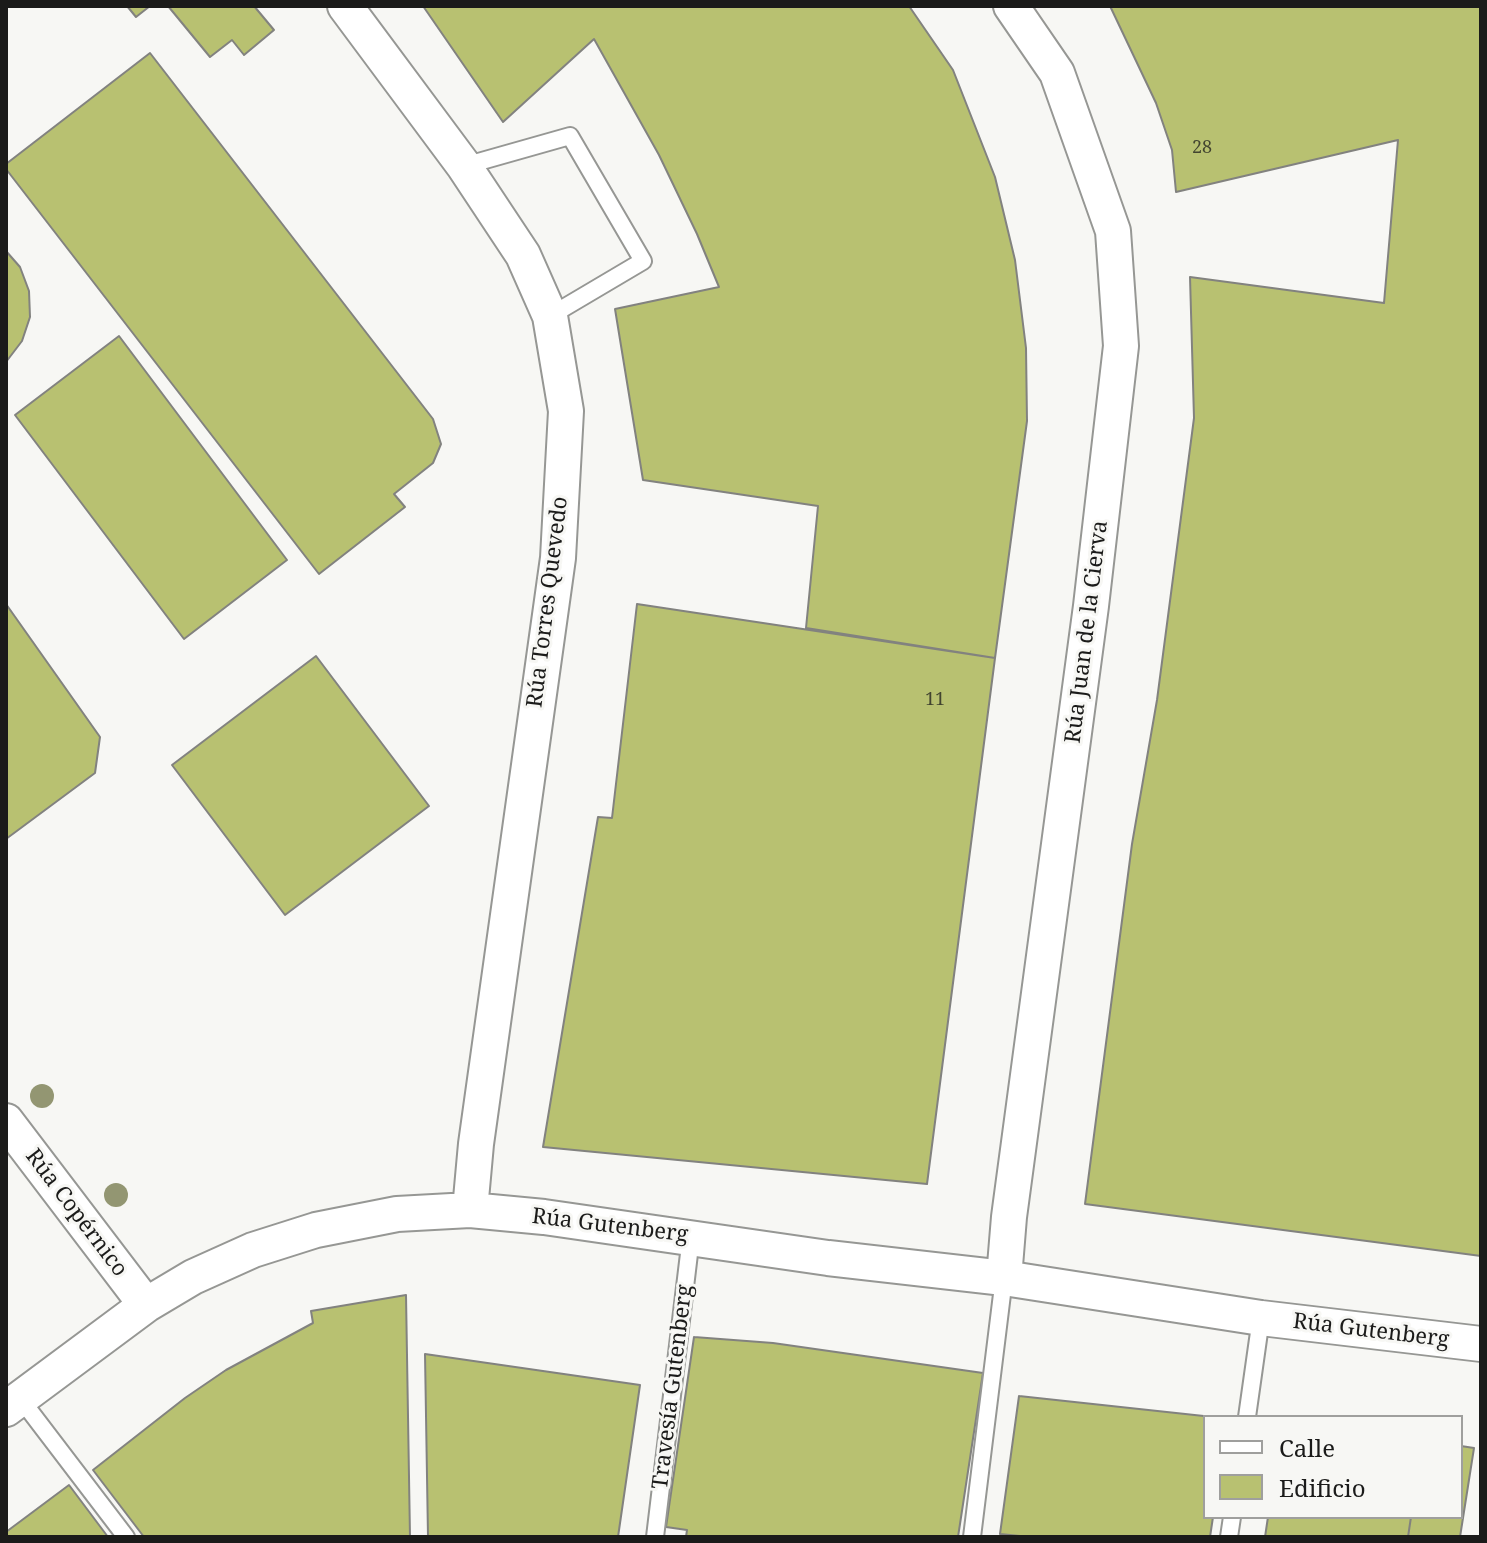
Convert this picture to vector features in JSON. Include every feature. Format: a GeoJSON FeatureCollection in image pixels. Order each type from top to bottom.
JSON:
{"type":"FeatureCollection","features":[{"type":"Feature","properties":{"kind":"street","name":"Rúa Torres Quevedo"},"geometry":{"type":"LineString","coordinates":[[345,6],[464,166],[523,255],[550,316],[566,411],[558,558],[476,1144],[470,1210]]}},
{"type":"Feature","properties":{"kind":"street","name":"Rúa Juan de la Cierva"},"geometry":{"type":"LineString","coordinates":[[1004,1278],[1011,1202],[1091,606],[1121,346],[1113,231],[1057,73],[1011,6]]}},
{"type":"Feature","properties":{"kind":"street","name":"Rúa Copérnico"},"geometry":{"type":"LineString","coordinates":[[6,1121],[146,1305]]}},
{"type":"Feature","properties":{"kind":"street","name":"Rúa Gutenberg"},"geometry":{"type":"LineString","coordinates":[[13,1404],[146,1305],[193,1277],[253,1250],[316,1230],[397,1214],[470,1210],[1004,1278],[1261,1318],[1481,1344]]}},
{"type":"Feature","properties":{"kind":"lane"},"geometry":{"type":"LineString","coordinates":[[464,166],[570,136],[643,261],[550,316]]}},
{"type":"Feature","properties":{"kind":"lane","name":"Travesía Gutenberg"},"geometry":{"type":"LineString","coordinates":[[655,1537],[691,1237]]}},
{"type":"Feature","properties":{"kind":"lane"},"geometry":{"type":"LineString","coordinates":[[972,1537],[1004,1278]]}},
{"type":"Feature","properties":{"kind":"lane","name":"Rúa Gutenberg"},"geometry":{"type":"LineString","coordinates":[[1247,1415],[1261,1318]]}},
{"type":"Feature","properties":{"kind":"lane"},"geometry":{"type":"LineString","coordinates":[[13,1404],[126,1537]]}},
{"type":"Feature","properties":{"kind":"building"},"geometry":{"type":"Polygon","coordinates":[[[127,6],[150,6],[136,17],[127,6]]]}},
{"type":"Feature","properties":{"kind":"building"},"geometry":{"type":"Polygon","coordinates":[[[168,6],[254,6],[274,30],[244,55],[232,40],[210,57],[168,6]]]}},
{"type":"Feature","properties":{"kind":"building"},"geometry":{"type":"Polygon","coordinates":[[[423,6],[909,6],[953,70],[995,177],[1015,260],[1026,348],[1027,421],[995,658],[806,628],[818,506],[643,480],[615,309],[719,287],[697,234],[659,155],[594,39],[503,122],[423,6]]]}},
{"type":"Feature","properties":{"kind":"building"},"geometry":{"type":"Polygon","coordinates":[[[1110,6],[1481,6],[1481,1256],[1085,1204],[1132,844],[1157,700],[1194,418],[1190,277],[1384,303],[1398,140],[1176,192],[1172,150],[1156,103],[1110,6]]]}},
{"type":"Feature","properties":{"kind":"building"},"geometry":{"type":"Polygon","coordinates":[[[150,53],[433,419],[441,444],[433,463],[394,494],[405,507],[319,574],[6,169],[6,164],[150,53]]]}},
{"type":"Feature","properties":{"kind":"building"},"geometry":{"type":"Polygon","coordinates":[[[6,251],[20,267],[29,291],[30,317],[22,341],[6,362],[6,251]]]}},
{"type":"Feature","properties":{"kind":"building"},"geometry":{"type":"Polygon","coordinates":[[[119,336],[287,560],[184,639],[15,415],[119,336]]]}},
{"type":"Feature","properties":{"kind":"building"},"geometry":{"type":"Polygon","coordinates":[[[6,604],[100,737],[95,773],[6,839],[6,604]]]}},
{"type":"Feature","properties":{"kind":"building"},"geometry":{"type":"Polygon","coordinates":[[[637,604],[995,658],[927,1184],[543,1147],[598,817],[612,818],[637,604]]]}},
{"type":"Feature","properties":{"kind":"building"},"geometry":{"type":"Polygon","coordinates":[[[316,656],[429,806],[285,915],[172,765],[316,656]]]}},
{"type":"Feature","properties":{"kind":"building"},"geometry":{"type":"Polygon","coordinates":[[[406,1295],[410,1537],[144,1537],[93,1470],[226,1370],[313,1323],[311,1311],[406,1295]]]}},
{"type":"Feature","properties":{"kind":"building"},"geometry":{"type":"Polygon","coordinates":[[[694,1337],[773,1343],[983,1373],[958,1537],[686,1537],[687,1530],[666,1527],[694,1337]]]}},
{"type":"Feature","properties":{"kind":"building"},"geometry":{"type":"Polygon","coordinates":[[[425,1354],[640,1385],[618,1537],[428,1537],[425,1354]]]}},
{"type":"Feature","properties":{"kind":"building"},"geometry":{"type":"Polygon","coordinates":[[[1019,1396],[1203,1416],[1203,1519],[1213,1519],[1210,1537],[1030,1537],[1000,1534],[1019,1396]]]}},
{"type":"Feature","properties":{"kind":"building"},"geometry":{"type":"Polygon","coordinates":[[[1463,1446],[1474,1448],[1463,1518],[1463,1446]]]}},
{"type":"Feature","properties":{"kind":"building"},"geometry":{"type":"Polygon","coordinates":[[[69,1485],[108,1537],[6,1537],[6,1532],[69,1485]]]}},
{"type":"Feature","properties":{"kind":"building"},"geometry":{"type":"Polygon","coordinates":[[[1268,1519],[1411,1519],[1408,1537],[1265,1537],[1268,1519]]]}},
{"type":"Feature","properties":{"kind":"building"},"geometry":{"type":"Polygon","coordinates":[[[1411,1519],[1463,1519],[1460,1537],[1408,1537],[1411,1519]]]}}]}
